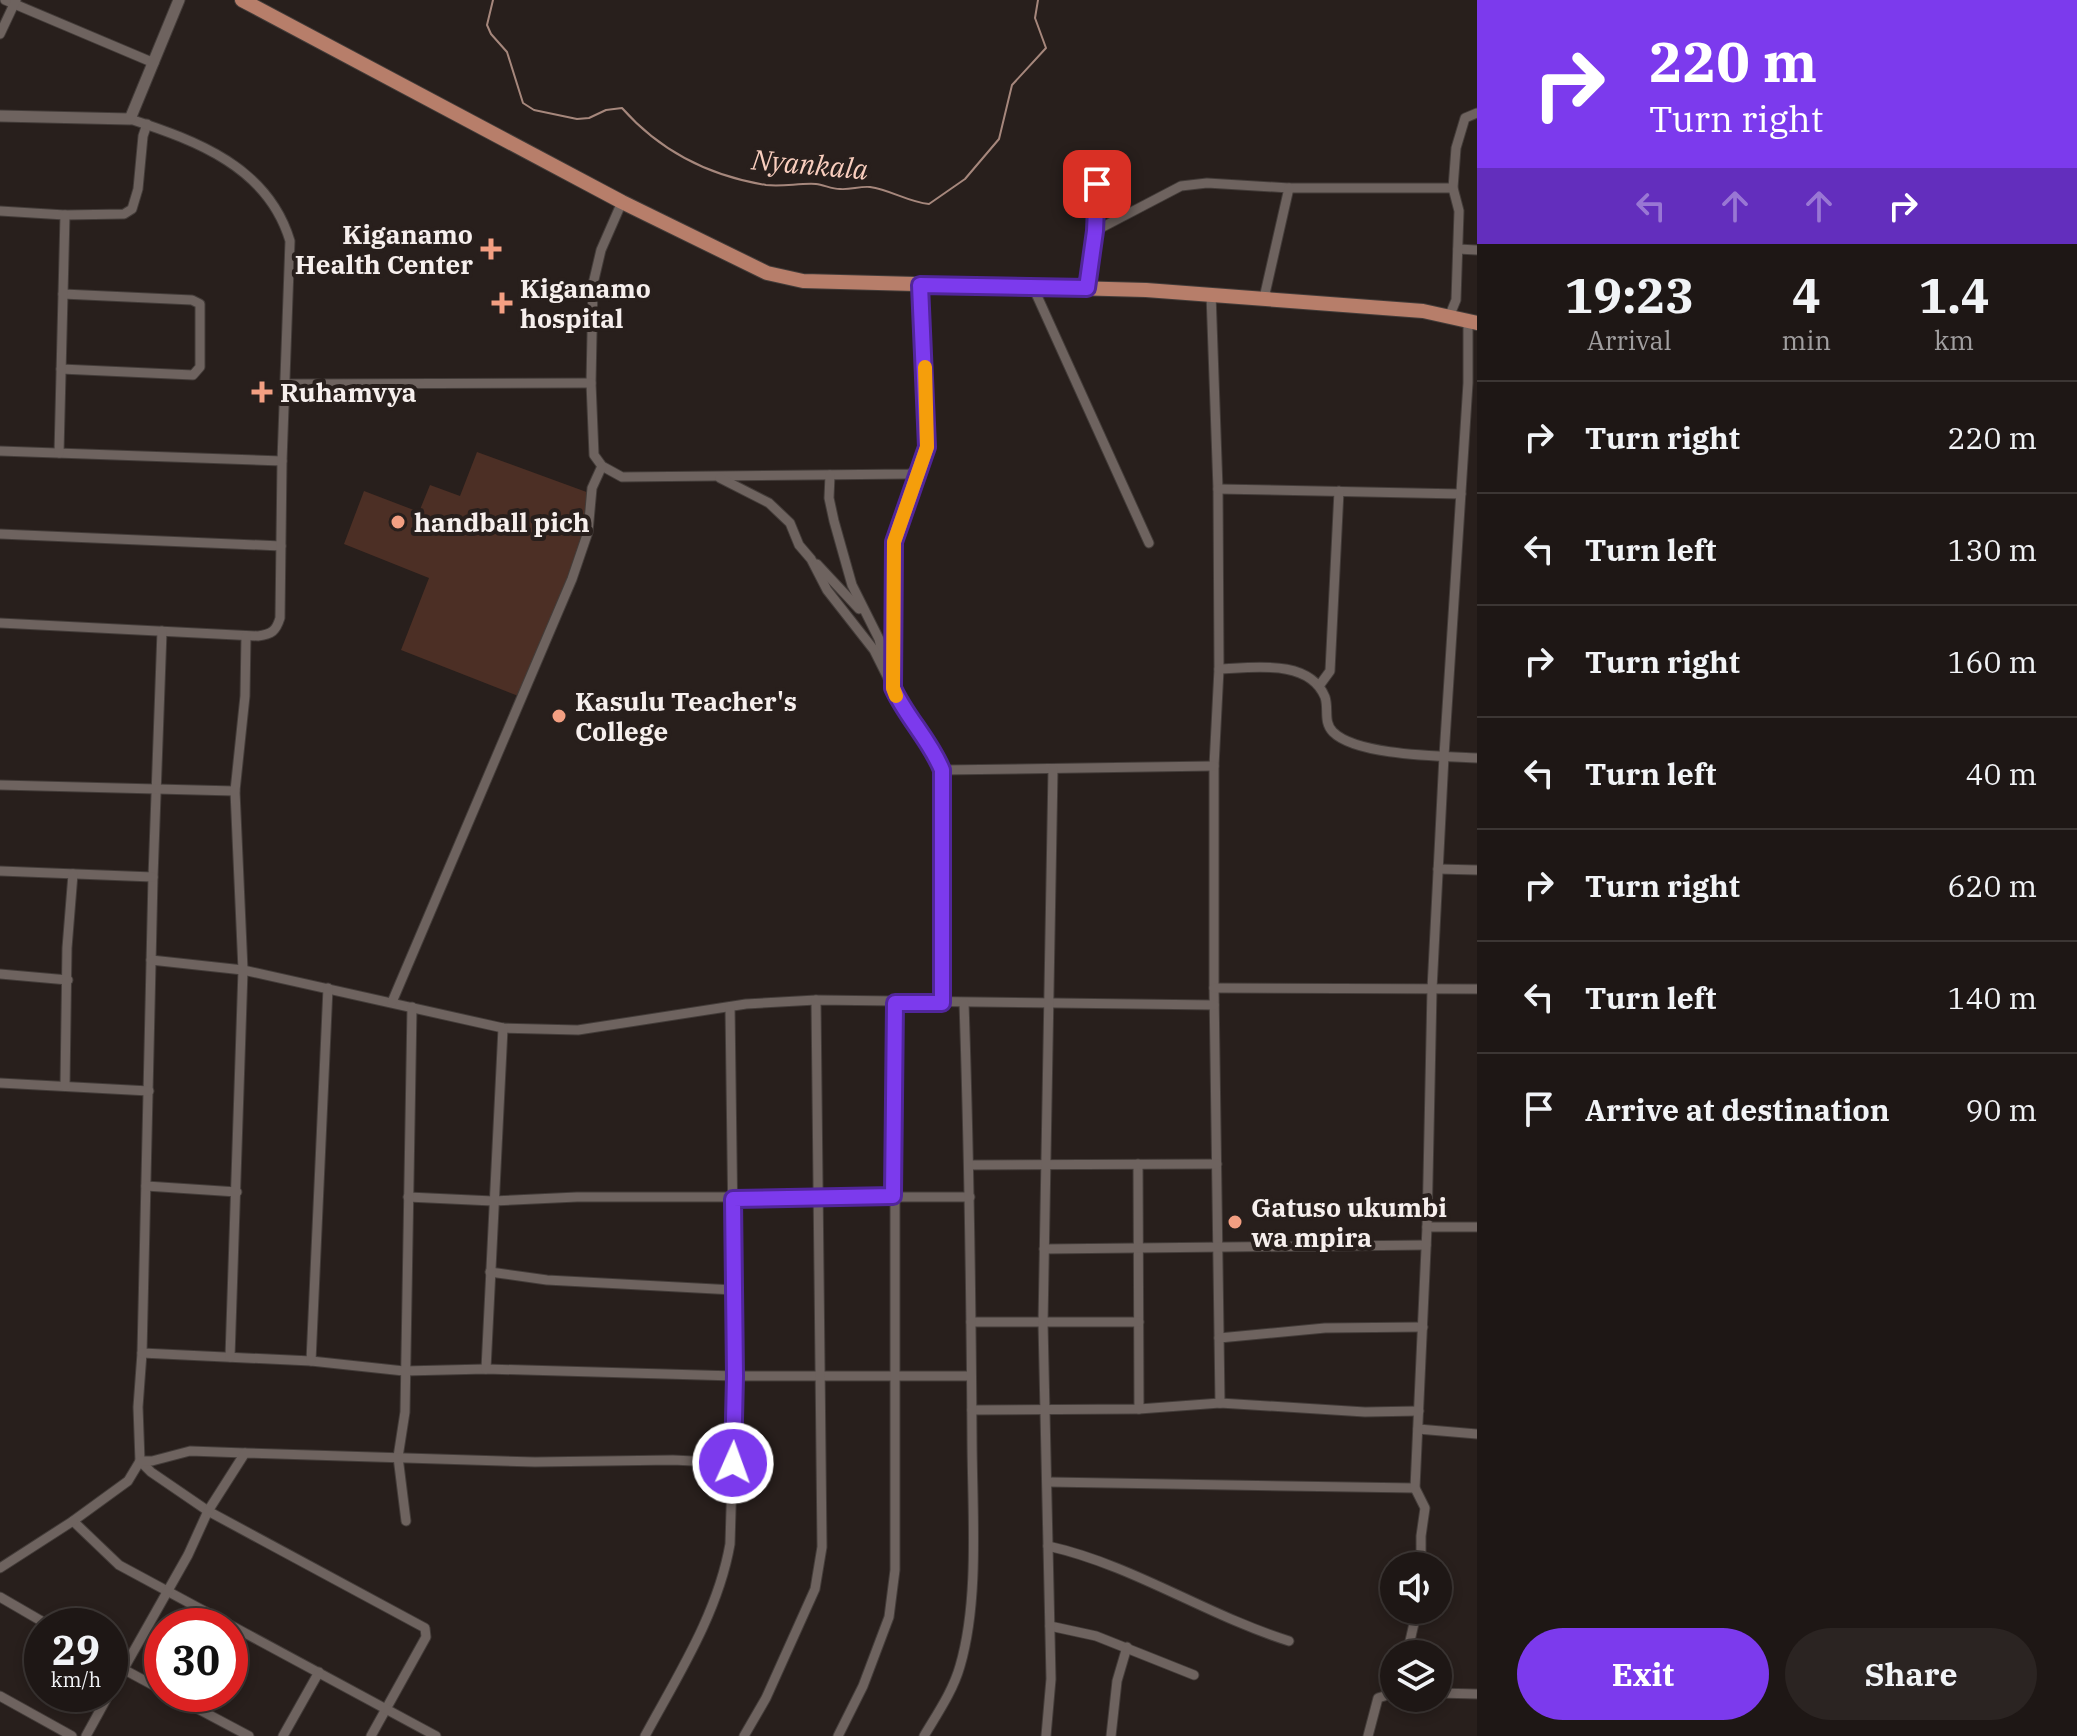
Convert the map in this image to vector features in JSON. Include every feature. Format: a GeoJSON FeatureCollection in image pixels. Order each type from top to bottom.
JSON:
{"type":"FeatureCollection","features":[{"type":"Feature","properties":{"kind":"highway"},"geometry":{"type":"LineString","coordinates":[[242,0],[622,202],[767,273],[803,281],[1211,294],[1423,311],[1472,322]]}},
{"type":"Feature","properties":{"kind":"street"},"geometry":{"type":"LineString","coordinates":[[130,119],[179,0]]}},
{"type":"Feature","properties":{"kind":"street"},"geometry":{"type":"LineString","coordinates":[[0,34],[12,1],[154,63]]}},
{"type":"Feature","properties":{"kind":"street"},"geometry":{"type":"LineString","coordinates":[[1449,317],[1456,300],[1459,211],[1453,188],[1456,148],[1465,118],[1477,113]]}},
{"type":"Feature","properties":{"kind":"street"},"geometry":{"type":"LineString","coordinates":[[0,116],[130,119],[187,138],[231,160],[260,187],[285,223],[290,241],[280,618],[276,630],[270,635],[246,636],[0,623]]}},
{"type":"Feature","properties":{"kind":"street"},"geometry":{"type":"LineString","coordinates":[[0,211],[65,215],[124,214],[132,209],[138,189],[147,124]]}},
{"type":"Feature","properties":{"kind":"street"},"geometry":{"type":"LineString","coordinates":[[1087,288],[1095,231],[1098,161]]}},
{"type":"Feature","properties":{"kind":"street"},"geometry":{"type":"LineString","coordinates":[[1095,231],[1181,186],[1207,183],[1289,188],[1453,188]]}},
{"type":"Feature","properties":{"kind":"street"},"geometry":{"type":"LineString","coordinates":[[1264,298],[1289,188]]}},
{"type":"Feature","properties":{"kind":"street"},"geometry":{"type":"LineString","coordinates":[[622,202],[601,250],[593,284],[591,383],[594,455],[602,466],[622,477],[909,474],[920,470]]}},
{"type":"Feature","properties":{"kind":"street"},"geometry":{"type":"LineString","coordinates":[[59,453],[65,215]]}},
{"type":"Feature","properties":{"kind":"street"},"geometry":{"type":"LineString","coordinates":[[1458,249],[1477,250]]}},
{"type":"Feature","properties":{"kind":"street"},"geometry":{"type":"LineString","coordinates":[[890,683],[894,542],[927,447],[920,285]]}},
{"type":"Feature","properties":{"kind":"street"},"geometry":{"type":"LineString","coordinates":[[1033,287],[1149,543]]}},
{"type":"Feature","properties":{"kind":"street"},"geometry":{"type":"LineString","coordinates":[[61,369],[193,375],[200,367],[200,304],[192,300],[63,294]]}},
{"type":"Feature","properties":{"kind":"street"},"geometry":{"type":"LineString","coordinates":[[1211,294],[1218,489],[1214,1005],[1220,1403]]}},
{"type":"Feature","properties":{"kind":"street"},"geometry":{"type":"LineString","coordinates":[[1422,1552],[1425,1508],[1415,1488],[1427,1227],[1432,989],[1472,322]]}},
{"type":"Feature","properties":{"kind":"street"},"geometry":{"type":"LineString","coordinates":[[1468,383],[1477,373]]}},
{"type":"Feature","properties":{"kind":"street"},"geometry":{"type":"LineString","coordinates":[[285,384],[591,383]]}},
{"type":"Feature","properties":{"kind":"street"},"geometry":{"type":"LineString","coordinates":[[0,451],[282,461]]}},
{"type":"Feature","properties":{"kind":"street"},"geometry":{"type":"LineString","coordinates":[[392,1002],[572,579],[588,532],[592,488],[602,466]]}},
{"type":"Feature","properties":{"kind":"street"},"geometry":{"type":"LineString","coordinates":[[830,475],[829,498],[855,594],[879,639],[890,683]]}},
{"type":"Feature","properties":{"kind":"street"},"geometry":{"type":"LineString","coordinates":[[713,476],[728,481],[780,512],[790,523],[799,545],[865,613]]}},
{"type":"Feature","properties":{"kind":"street"},"geometry":{"type":"LineString","coordinates":[[1218,489],[1461,494]]}},
{"type":"Feature","properties":{"kind":"street"},"geometry":{"type":"LineString","coordinates":[[1319,686],[1330,671],[1339,491]]}},
{"type":"Feature","properties":{"kind":"street"},"geometry":{"type":"LineString","coordinates":[[0,534],[281,546]]}},
{"type":"Feature","properties":{"kind":"street"},"geometry":{"type":"LineString","coordinates":[[811,559],[827,590],[874,650],[902,708],[936,753],[942,770],[942,1003]]}},
{"type":"Feature","properties":{"kind":"street"},"geometry":{"type":"LineString","coordinates":[[0,1568],[128,1481],[140,1461],[138,1407],[162,631]]}},
{"type":"Feature","properties":{"kind":"street"},"geometry":{"type":"LineString","coordinates":[[230,1357],[243,970],[235,791],[245,696],[246,636]]}},
{"type":"Feature","properties":{"kind":"street"},"geometry":{"type":"LineString","coordinates":[[1219,669],[1294,670],[1319,686],[1326,701],[1326,720],[1332,732],[1352,744],[1383,751],[1477,758]]}},
{"type":"Feature","properties":{"kind":"street"},"geometry":{"type":"LineString","coordinates":[[942,770],[1214,766]]}},
{"type":"Feature","properties":{"kind":"street"},"geometry":{"type":"LineString","coordinates":[[1046,1736],[1051,1679],[1043,1323],[1053,769]]}},
{"type":"Feature","properties":{"kind":"street"},"geometry":{"type":"LineString","coordinates":[[0,785],[235,791]]}},
{"type":"Feature","properties":{"kind":"street"},"geometry":{"type":"LineString","coordinates":[[1438,869],[1477,870]]}},
{"type":"Feature","properties":{"kind":"street"},"geometry":{"type":"LineString","coordinates":[[0,871],[153,877]]}},
{"type":"Feature","properties":{"kind":"street"},"geometry":{"type":"LineString","coordinates":[[65,1086],[67,948],[73,874]]}},
{"type":"Feature","properties":{"kind":"street"},"geometry":{"type":"LineString","coordinates":[[151,960],[243,970],[503,1028],[578,1030],[730,1007],[816,1000],[1214,1005]]}},
{"type":"Feature","properties":{"kind":"street"},"geometry":{"type":"LineString","coordinates":[[0,974],[68,980]]}},
{"type":"Feature","properties":{"kind":"street"},"geometry":{"type":"LineString","coordinates":[[311,1361],[328,988]]}},
{"type":"Feature","properties":{"kind":"street"},"geometry":{"type":"LineString","coordinates":[[1214,988],[1477,989]]}},
{"type":"Feature","properties":{"kind":"street"},"geometry":{"type":"LineString","coordinates":[[744,1736],[766,1698],[815,1589],[822,1547],[816,1000]]}},
{"type":"Feature","properties":{"kind":"street"},"geometry":{"type":"LineString","coordinates":[[838,1736],[863,1686],[889,1617],[895,1570],[895,1003]]}},
{"type":"Feature","properties":{"kind":"street"},"geometry":{"type":"LineString","coordinates":[[924,1736],[945,1701],[960,1667],[968,1631],[973,1561],[970,1197],[964,1003]]}},
{"type":"Feature","properties":{"kind":"street"},"geometry":{"type":"LineString","coordinates":[[406,1521],[398,1457],[405,1412],[412,1007]]}},
{"type":"Feature","properties":{"kind":"street"},"geometry":{"type":"LineString","coordinates":[[645,1736],[703,1627],[726,1565],[730,1544],[735,1376],[730,1007]]}},
{"type":"Feature","properties":{"kind":"street"},"geometry":{"type":"LineString","coordinates":[[486,1369],[503,1028]]}},
{"type":"Feature","properties":{"kind":"street"},"geometry":{"type":"LineString","coordinates":[[0,1083],[149,1091]]}},
{"type":"Feature","properties":{"kind":"street"},"geometry":{"type":"LineString","coordinates":[[1138,1164],[1139,1409]]}},
{"type":"Feature","properties":{"kind":"street"},"geometry":{"type":"LineString","coordinates":[[969,1165],[1217,1164]]}},
{"type":"Feature","properties":{"kind":"street"},"geometry":{"type":"LineString","coordinates":[[146,1186],[237,1192]]}},
{"type":"Feature","properties":{"kind":"street"},"geometry":{"type":"LineString","coordinates":[[408,1197],[493,1201],[577,1197],[970,1197]]}},
{"type":"Feature","properties":{"kind":"street"},"geometry":{"type":"LineString","coordinates":[[1427,1227],[1477,1227]]}},
{"type":"Feature","properties":{"kind":"street"},"geometry":{"type":"LineString","coordinates":[[1044,1249],[1426,1245]]}},
{"type":"Feature","properties":{"kind":"street"},"geometry":{"type":"LineString","coordinates":[[490,1272],[547,1280],[734,1290]]}},
{"type":"Feature","properties":{"kind":"street"},"geometry":{"type":"LineString","coordinates":[[971,1322],[1139,1322]]}},
{"type":"Feature","properties":{"kind":"street"},"geometry":{"type":"LineString","coordinates":[[1219,1338],[1325,1328],[1423,1327]]}},
{"type":"Feature","properties":{"kind":"street"},"geometry":{"type":"LineString","coordinates":[[142,1353],[311,1361],[404,1371],[486,1369],[735,1376],[971,1376]]}},
{"type":"Feature","properties":{"kind":"street"},"geometry":{"type":"LineString","coordinates":[[972,1410],[1139,1409],[1220,1403],[1365,1412],[1419,1411]]}},
{"type":"Feature","properties":{"kind":"street"},"geometry":{"type":"LineString","coordinates":[[1418,1429],[1477,1434]]}},
{"type":"Feature","properties":{"kind":"street"},"geometry":{"type":"LineString","coordinates":[[140,1461],[190,1451],[535,1462],[673,1460],[733,1463]]}},
{"type":"Feature","properties":{"kind":"street"},"geometry":{"type":"LineString","coordinates":[[128,1660],[188,1555],[208,1511],[245,1453]]}},
{"type":"Feature","properties":{"kind":"street"},"geometry":{"type":"LineString","coordinates":[[140,1461],[208,1511],[425,1628],[426,1637],[371,1736]]}},
{"type":"Feature","properties":{"kind":"street"},"geometry":{"type":"LineString","coordinates":[[1048,1482],[1415,1488]]}},
{"type":"Feature","properties":{"kind":"street"},"geometry":{"type":"LineString","coordinates":[[73,1521],[119,1565],[436,1736]]}},
{"type":"Feature","properties":{"kind":"street"},"geometry":{"type":"LineString","coordinates":[[1048,1546],[1098,1560],[1249,1628],[1289,1641]]}},
{"type":"Feature","properties":{"kind":"street"},"geometry":{"type":"LineString","coordinates":[[0,1597],[24,1611]]}},
{"type":"Feature","properties":{"kind":"street"},"geometry":{"type":"LineString","coordinates":[[1050,1626],[1096,1636],[1194,1675]]}},
{"type":"Feature","properties":{"kind":"street"},"geometry":{"type":"LineString","coordinates":[[1111,1736],[1117,1681],[1127,1647]]}},
{"type":"Feature","properties":{"kind":"street"},"geometry":{"type":"LineString","coordinates":[[283,1736],[319,1672]]}},
{"type":"Feature","properties":{"kind":"street"},"geometry":{"type":"LineString","coordinates":[[1452,1693],[1477,1694]]}},
{"type":"Feature","properties":{"kind":"street"},"geometry":{"type":"LineString","coordinates":[[0,1696],[72,1736]]}},
{"type":"Feature","properties":{"kind":"street"},"geometry":{"type":"LineString","coordinates":[[1368,1736],[1380,1697]]}},
{"type":"Feature","properties":{"kind":"street"},"geometry":{"type":"LineString","coordinates":[[86,1736],[99,1712]]}},
{"type":"Feature","properties":{"kind":"street"},"geometry":{"type":"LineString","coordinates":[[204,1712],[249,1736]]}},
{"type":"Feature","properties":{"kind":"shaded area"},"geometry":{"type":"Polygon","coordinates":[[[477,452],[592,494],[589,527],[521,697],[401,650],[429,578],[344,544],[364,491],[419,512],[430,485],[460,496],[477,452]]]}},
{"type":"Feature","properties":{"kind":"waterway","name":"Nyankala"},"geometry":{"type":"LineString","coordinates":[[493,0],[487,25],[507,52],[523,103],[534,110],[577,119],[622,108],[669,149],[725,175],[766,185],[816,184],[844,189],[870,187],[929,204],[965,179],[999,139],[1012,85],[1046,48],[1035,18],[1038,0]]}},
{"type":"Feature","properties":{"kind":"slow traffic"},"geometry":{"type":"LineString","coordinates":[[896,696],[893,688],[894,542],[927,447],[925,367]]}},
{"type":"Feature","properties":{"kind":"place","name":"Kiganamo Health Center"},"geometry":{"type":"Point","coordinates":[491,249]}},
{"type":"Feature","properties":{"kind":"place","name":"Kiganamo hospital"},"geometry":{"type":"Point","coordinates":[502,303]}},
{"type":"Feature","properties":{"kind":"place","name":"Ruhamvya"},"geometry":{"type":"Point","coordinates":[262,392]}},
{"type":"Feature","properties":{"kind":"place","name":"handball pich"},"geometry":{"type":"Point","coordinates":[398,522]}},
{"type":"Feature","properties":{"kind":"place","name":"Kasulu Teacher's College"},"geometry":{"type":"Point","coordinates":[559,716]}},
{"type":"Feature","properties":{"kind":"place","name":"Gatuso ukumbi wa mpira"},"geometry":{"type":"Point","coordinates":[1235,1222]}},
{"type":"Feature","properties":{"kind":"route"},"geometry":{"type":"LineString","coordinates":[[733,1463],[733,1199],[893,1196],[895,1003],[942,1003],[942,770],[936,753],[902,708],[893,688],[894,542],[927,447],[920,285],[1087,288],[1095,231],[1097,184]]}}]}
